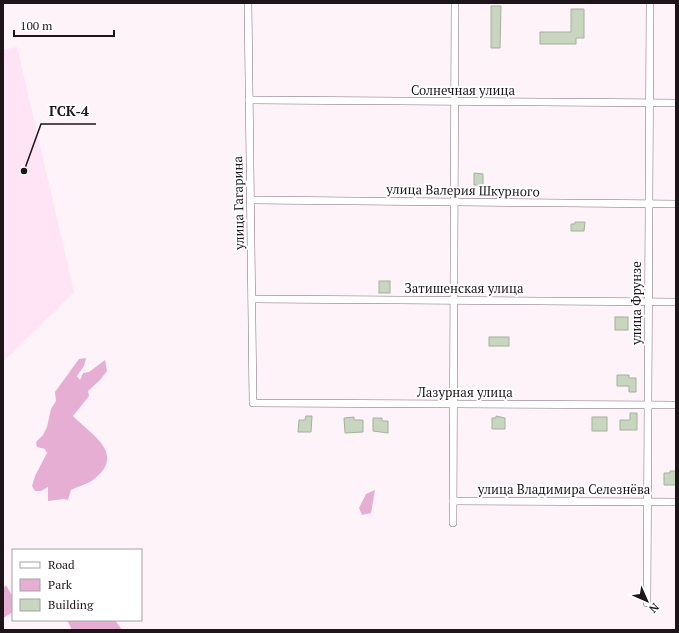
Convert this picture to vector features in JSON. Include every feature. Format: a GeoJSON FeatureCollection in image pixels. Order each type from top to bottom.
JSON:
{"type":"FeatureCollection","features":[{"type":"Feature","properties":{"kind":"street","name":"улица Гагарина"},"geometry":{"type":"LineString","coordinates":[[248,3],[253,404]]}},
{"type":"Feature","properties":{"kind":"street"},"geometry":{"type":"LineString","coordinates":[[453,523],[452,404],[455,3]]}},
{"type":"Feature","properties":{"kind":"street","name":"улица Фрунзе"},"geometry":{"type":"LineString","coordinates":[[647,603],[650,3]]}},
{"type":"Feature","properties":{"kind":"street","name":"Солнечная улица"},"geometry":{"type":"LineString","coordinates":[[249,100],[676,103]]}},
{"type":"Feature","properties":{"kind":"street","name":"улица Валерия Шкурного"},"geometry":{"type":"LineString","coordinates":[[250,200],[676,204]]}},
{"type":"Feature","properties":{"kind":"street","name":"Затишенская улица"},"geometry":{"type":"LineString","coordinates":[[252,299],[676,302]]}},
{"type":"Feature","properties":{"kind":"street","name":"Лазурная улица"},"geometry":{"type":"LineString","coordinates":[[253,404],[676,405]]}},
{"type":"Feature","properties":{"kind":"street","name":"улица Владимира Селезнёва"},"geometry":{"type":"LineString","coordinates":[[453,500],[676,502]]}},
{"type":"Feature","properties":{"kind":"shaded area"},"geometry":{"type":"Polygon","coordinates":[[[17,47],[74,292],[3,362],[3,50],[17,47]]]}},
{"type":"Feature","properties":{"kind":"green space"},"geometry":{"type":"Polygon","coordinates":[[[86,358],[84,366],[77,376],[80,380],[83,373],[89,372],[105,360],[107,371],[88,391],[89,396],[73,416],[96,437],[102,445],[107,453],[107,462],[103,471],[93,480],[71,490],[68,500],[48,501],[48,487],[41,491],[35,491],[32,486],[35,476],[47,453],[45,449],[37,447],[36,442],[43,435],[47,427],[51,409],[56,401],[55,392],[79,359],[86,358]]]}},
{"type":"Feature","properties":{"kind":"green space"},"geometry":{"type":"Polygon","coordinates":[[[375,490],[371,513],[362,515],[359,508],[366,494],[375,490]]]}},
{"type":"Feature","properties":{"kind":"green space"},"geometry":{"type":"Polygon","coordinates":[[[6,585],[12,595],[12,613],[3,618],[3,589],[6,585]]]}},
{"type":"Feature","properties":{"kind":"green space"},"geometry":{"type":"Polygon","coordinates":[[[68,621],[116,621],[122,630],[72,630],[68,621]]]}},
{"type":"Feature","properties":{"kind":"building"},"geometry":{"type":"Polygon","coordinates":[[[491,6],[501,6],[500,48],[491,48],[491,6]]]}},
{"type":"Feature","properties":{"kind":"building"},"geometry":{"type":"Polygon","coordinates":[[[571,9],[584,9],[584,38],[576,38],[576,44],[540,44],[540,32],[571,32],[571,9]]]}},
{"type":"Feature","properties":{"kind":"building"},"geometry":{"type":"Polygon","coordinates":[[[474,173],[483,174],[483,185],[474,185],[474,173]]]}},
{"type":"Feature","properties":{"kind":"building"},"geometry":{"type":"Polygon","coordinates":[[[575,222],[585,222],[584,231],[571,231],[571,224],[575,224],[575,222]]]}},
{"type":"Feature","properties":{"kind":"building"},"geometry":{"type":"Polygon","coordinates":[[[379,281],[390,281],[390,293],[379,293],[379,281]]]}},
{"type":"Feature","properties":{"kind":"building"},"geometry":{"type":"Polygon","coordinates":[[[615,317],[628,317],[628,330],[615,330],[615,317]]]}},
{"type":"Feature","properties":{"kind":"building"},"geometry":{"type":"Polygon","coordinates":[[[489,337],[509,337],[509,346],[489,346],[489,337]]]}},
{"type":"Feature","properties":{"kind":"building"},"geometry":{"type":"Polygon","coordinates":[[[617,375],[629,375],[629,378],[636,378],[636,392],[629,392],[629,386],[617,386],[617,375]]]}},
{"type":"Feature","properties":{"kind":"building"},"geometry":{"type":"Polygon","coordinates":[[[630,413],[637,413],[637,430],[620,430],[620,420],[630,420],[630,413]]]}},
{"type":"Feature","properties":{"kind":"building"},"geometry":{"type":"Polygon","coordinates":[[[306,416],[312,416],[311,432],[298,432],[299,420],[305,420],[306,416]]]}},
{"type":"Feature","properties":{"kind":"building"},"geometry":{"type":"Polygon","coordinates":[[[496,416],[505,418],[505,429],[492,429],[492,418],[496,418],[496,416]]]}},
{"type":"Feature","properties":{"kind":"building"},"geometry":{"type":"Polygon","coordinates":[[[354,417],[354,420],[363,420],[363,432],[345,433],[344,418],[354,417]]]}},
{"type":"Feature","properties":{"kind":"building"},"geometry":{"type":"Polygon","coordinates":[[[592,417],[607,417],[607,431],[592,431],[592,417]]]}},
{"type":"Feature","properties":{"kind":"building"},"geometry":{"type":"Polygon","coordinates":[[[373,418],[382,418],[382,421],[388,421],[388,433],[373,431],[373,418]]]}},
{"type":"Feature","properties":{"kind":"building"},"geometry":{"type":"Polygon","coordinates":[[[670,471],[676,471],[676,485],[664,485],[664,473],[670,473],[670,471]]]}},
{"type":"Feature","properties":{"kind":"place","name":"ГСК-4"},"geometry":{"type":"Point","coordinates":[24,171]}}]}
